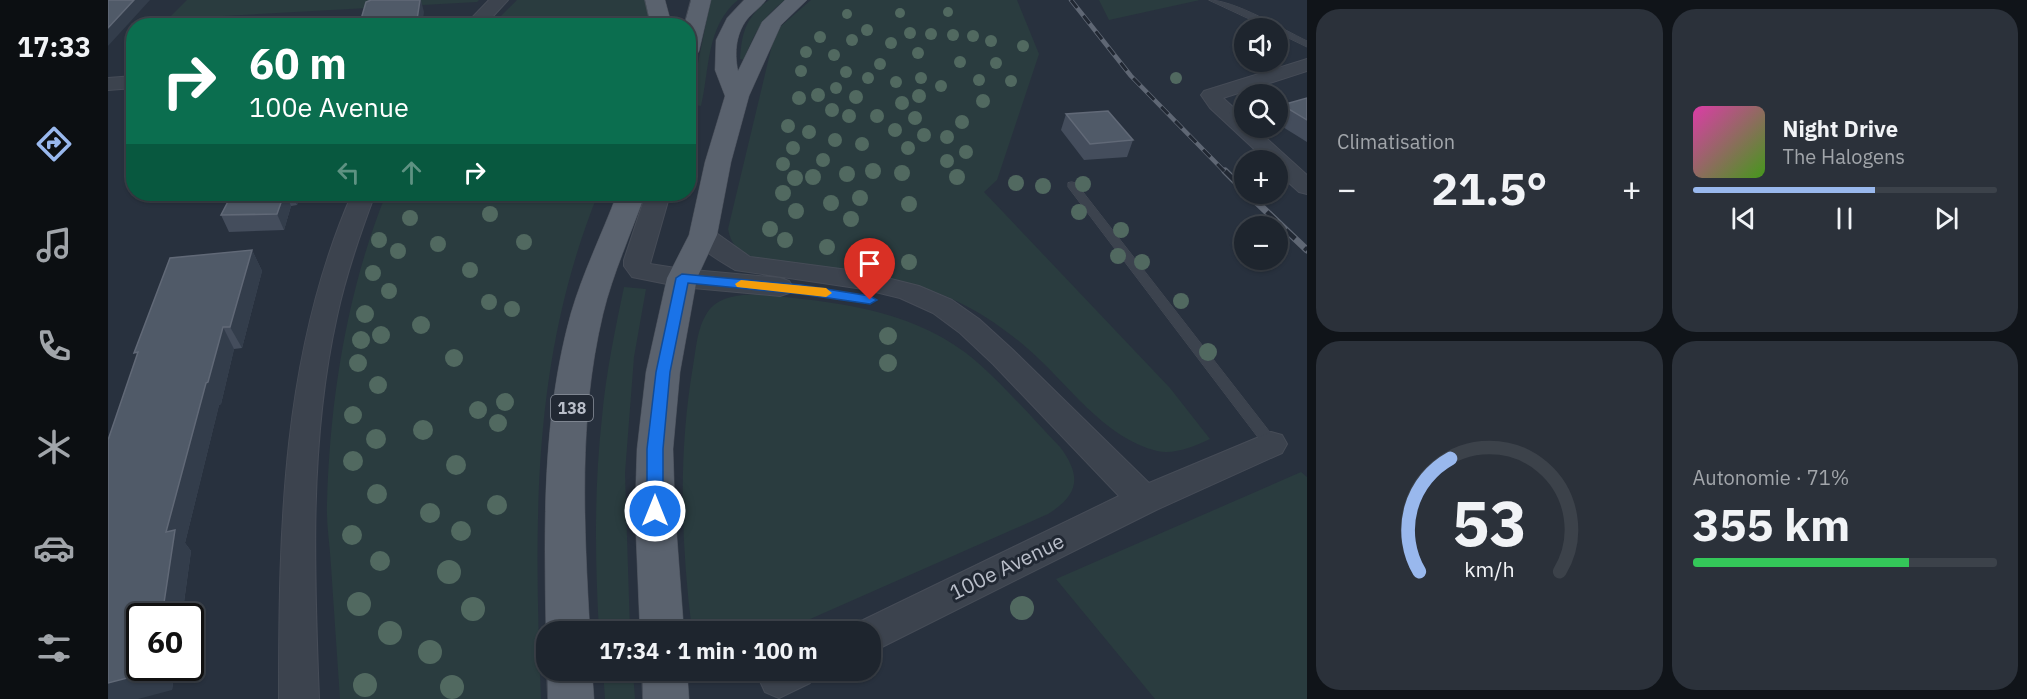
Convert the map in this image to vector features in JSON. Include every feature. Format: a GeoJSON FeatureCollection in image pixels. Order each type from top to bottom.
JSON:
{"type":"FeatureCollection","features":[{"type":"Feature","properties":{"kind":"main road"},"geometry":{"type":"LineString","coordinates":[[655,0],[660,18]]}},
{"type":"Feature","properties":{"kind":"main road"},"geometry":{"type":"LineString","coordinates":[[696,20],[701,0]]}},
{"type":"Feature","properties":{"kind":"main road"},"geometry":{"type":"LineString","coordinates":[[737,96],[726,71],[725,43],[732,25],[745,8],[756,0]]}},
{"type":"Feature","properties":{"kind":"main road"},"geometry":{"type":"LineString","coordinates":[[661,621],[655,511],[655,449],[663,372],[682,278],[703,235],[718,162],[737,96],[772,22],[797,0]]}},
{"type":"Feature","properties":{"kind":"main road","name":"138"},"geometry":{"type":"LineString","coordinates":[[568,621],[563,516],[568,438],[576,372],[587,313],[629,201]]}},
{"type":"Feature","properties":{"kind":"main road"},"geometry":{"type":"LineString","coordinates":[[570,681],[571,699]]}},
{"type":"Feature","properties":{"kind":"main road"},"geometry":{"type":"LineString","coordinates":[[665,681],[666,699]]}},
{"type":"Feature","properties":{"kind":"street"},"geometry":{"type":"LineString","coordinates":[[482,18],[499,0]]}},
{"type":"Feature","properties":{"kind":"street"},"geometry":{"type":"LineString","coordinates":[[1266,150],[1217,104],[1211,95],[1307,65]]}},
{"type":"Feature","properties":{"kind":"street"},"geometry":{"type":"LineString","coordinates":[[108,84],[126,83]]}},
{"type":"Feature","properties":{"kind":"street"},"geometry":{"type":"LineString","coordinates":[[1288,170],[1307,188]]}},
{"type":"Feature","properties":{"kind":"street"},"geometry":{"type":"LineString","coordinates":[[299,699],[297,520],[308,386],[330,285],[343,243],[360,201]]}},
{"type":"Feature","properties":{"kind":"street"},"geometry":{"type":"LineString","coordinates":[[656,201],[637,266],[649,274],[801,290],[870,300],[916,313],[984,339]]}},
{"type":"Feature","properties":{"kind":"street"},"geometry":{"type":"LineString","coordinates":[[703,235],[730,257],[744,264],[864,280],[931,301],[959,316],[1026,379],[1144,500]]}},
{"type":"Feature","properties":{"kind":"street","name":"100e Avenue"},"geometry":{"type":"LineString","coordinates":[[881,629],[1144,500],[1271,444]]}},
{"type":"Feature","properties":{"kind":"lane"},"geometry":{"type":"LineString","coordinates":[[1213,0],[1252,18]]}},
{"type":"Feature","properties":{"kind":"lane"},"geometry":{"type":"LineString","coordinates":[[1288,35],[1307,44]]}},
{"type":"Feature","properties":{"kind":"lane"},"geometry":{"type":"LineString","coordinates":[[1072,185],[1271,444]]}},
{"type":"Feature","properties":{"kind":"shaded area"},"geometry":{"type":"Polygon","coordinates":[[[187,0],[479,0],[477,2],[169,18],[187,0]]]}},
{"type":"Feature","properties":{"kind":"shaded area"},"geometry":{"type":"Polygon","coordinates":[[[517,0],[645,0],[652,18],[499,18],[517,0]]]}},
{"type":"Feature","properties":{"kind":"shaded area"},"geometry":{"type":"Polygon","coordinates":[[[708,0],[738,0],[720,22],[715,35],[701,106],[696,105],[696,80],[708,0]]]}},
{"type":"Feature","properties":{"kind":"shaded area"},"geometry":{"type":"Polygon","coordinates":[[[769,0],[785,0],[765,19],[755,34],[744,60],[740,59],[742,40],[747,25],[755,12],[769,0]]]}},
{"type":"Feature","properties":{"kind":"shaded area"},"geometry":{"type":"Polygon","coordinates":[[[811,0],[1017,0],[1039,54],[997,180],[984,192],[1170,388],[1210,439],[1170,452],[1157,451],[1137,444],[1119,434],[1103,421],[1009,333],[950,298],[903,282],[854,272],[755,258],[737,247],[731,240],[728,229],[772,45],[780,27],[811,0]]]}},
{"type":"Feature","properties":{"kind":"shaded area"},"geometry":{"type":"Polygon","coordinates":[[[1099,0],[1200,0],[1109,20],[1099,0]]]}},
{"type":"Feature","properties":{"kind":"shaded area"},"geometry":{"type":"Polygon","coordinates":[[[383,201],[596,201],[576,256],[560,318],[549,380],[542,443],[538,506],[539,621],[536,621],[536,681],[540,681],[541,699],[340,699],[327,503],[337,385],[351,307],[361,268],[383,201]]]}},
{"type":"Feature","properties":{"kind":"shaded area"},"geometry":{"type":"Polygon","coordinates":[[[624,287],[646,289],[634,357],[625,473],[630,621],[599,621],[596,524],[599,444],[614,335],[624,287]]]}},
{"type":"Feature","properties":{"kind":"shaded area"},"geometry":{"type":"Polygon","coordinates":[[[757,294],[866,309],[892,316],[942,338],[966,353],[991,375],[1060,447],[1072,467],[1074,484],[1071,492],[1066,500],[1048,514],[806,621],[691,621],[685,565],[683,499],[688,399],[701,325],[712,307],[736,296],[757,294]]]}},
{"type":"Feature","properties":{"kind":"shaded area"},"geometry":{"type":"Polygon","coordinates":[[[1301,472],[1307,477],[1307,699],[1155,699],[1056,579],[1301,472]]]}},
{"type":"Feature","properties":{"kind":"shaded area"},"geometry":{"type":"Polygon","coordinates":[[[604,681],[634,681],[635,699],[605,699],[604,681]]]}},
{"type":"Feature","properties":{"kind":"building"},"geometry":{"type":"Polygon","coordinates":[[[108,0],[134,0],[108,28],[108,0]]]}},
{"type":"Feature","properties":{"kind":"building"},"geometry":{"type":"Polygon","coordinates":[[[371,0],[420,0],[417,18],[361,18],[366,2],[371,0]]]}},
{"type":"Feature","properties":{"kind":"building"},"geometry":{"type":"Polygon","coordinates":[[[1307,98],[1307,120],[1288,109],[1288,103],[1307,98]]]}},
{"type":"Feature","properties":{"kind":"building"},"geometry":{"type":"Polygon","coordinates":[[[1108,111],[1133,140],[1090,144],[1066,114],[1108,111]]]}},
{"type":"Feature","properties":{"kind":"building"},"geometry":{"type":"Polygon","coordinates":[[[228,201],[282,201],[277,214],[221,215],[228,201]]]}},
{"type":"Feature","properties":{"kind":"building"},"geometry":{"type":"Polygon","coordinates":[[[252,250],[230,327],[223,327],[166,532],[175,530],[164,603],[126,603],[126,678],[108,683],[108,440],[138,352],[134,353],[170,258],[252,250]]]}},
{"type":"Feature","properties":{"kind":"railway"},"geometry":{"type":"LineString","coordinates":[[1071,0],[1131,76],[1226,173]]}},
{"type":"Feature","properties":{"kind":"railway"},"geometry":{"type":"LineString","coordinates":[[1225,171],[1234,180]]}},
{"type":"Feature","properties":{"kind":"railway"},"geometry":{"type":"LineString","coordinates":[[1259,204],[1307,250]]}},
{"type":"Feature","properties":{"kind":"slow traffic"},"geometry":{"type":"LineString","coordinates":[[741,284],[826,293]]}},
{"type":"Feature","properties":{"kind":"route"},"geometry":{"type":"LineString","coordinates":[[655,511],[655,449],[663,372],[682,278],[801,290],[870,300]]}}]}
